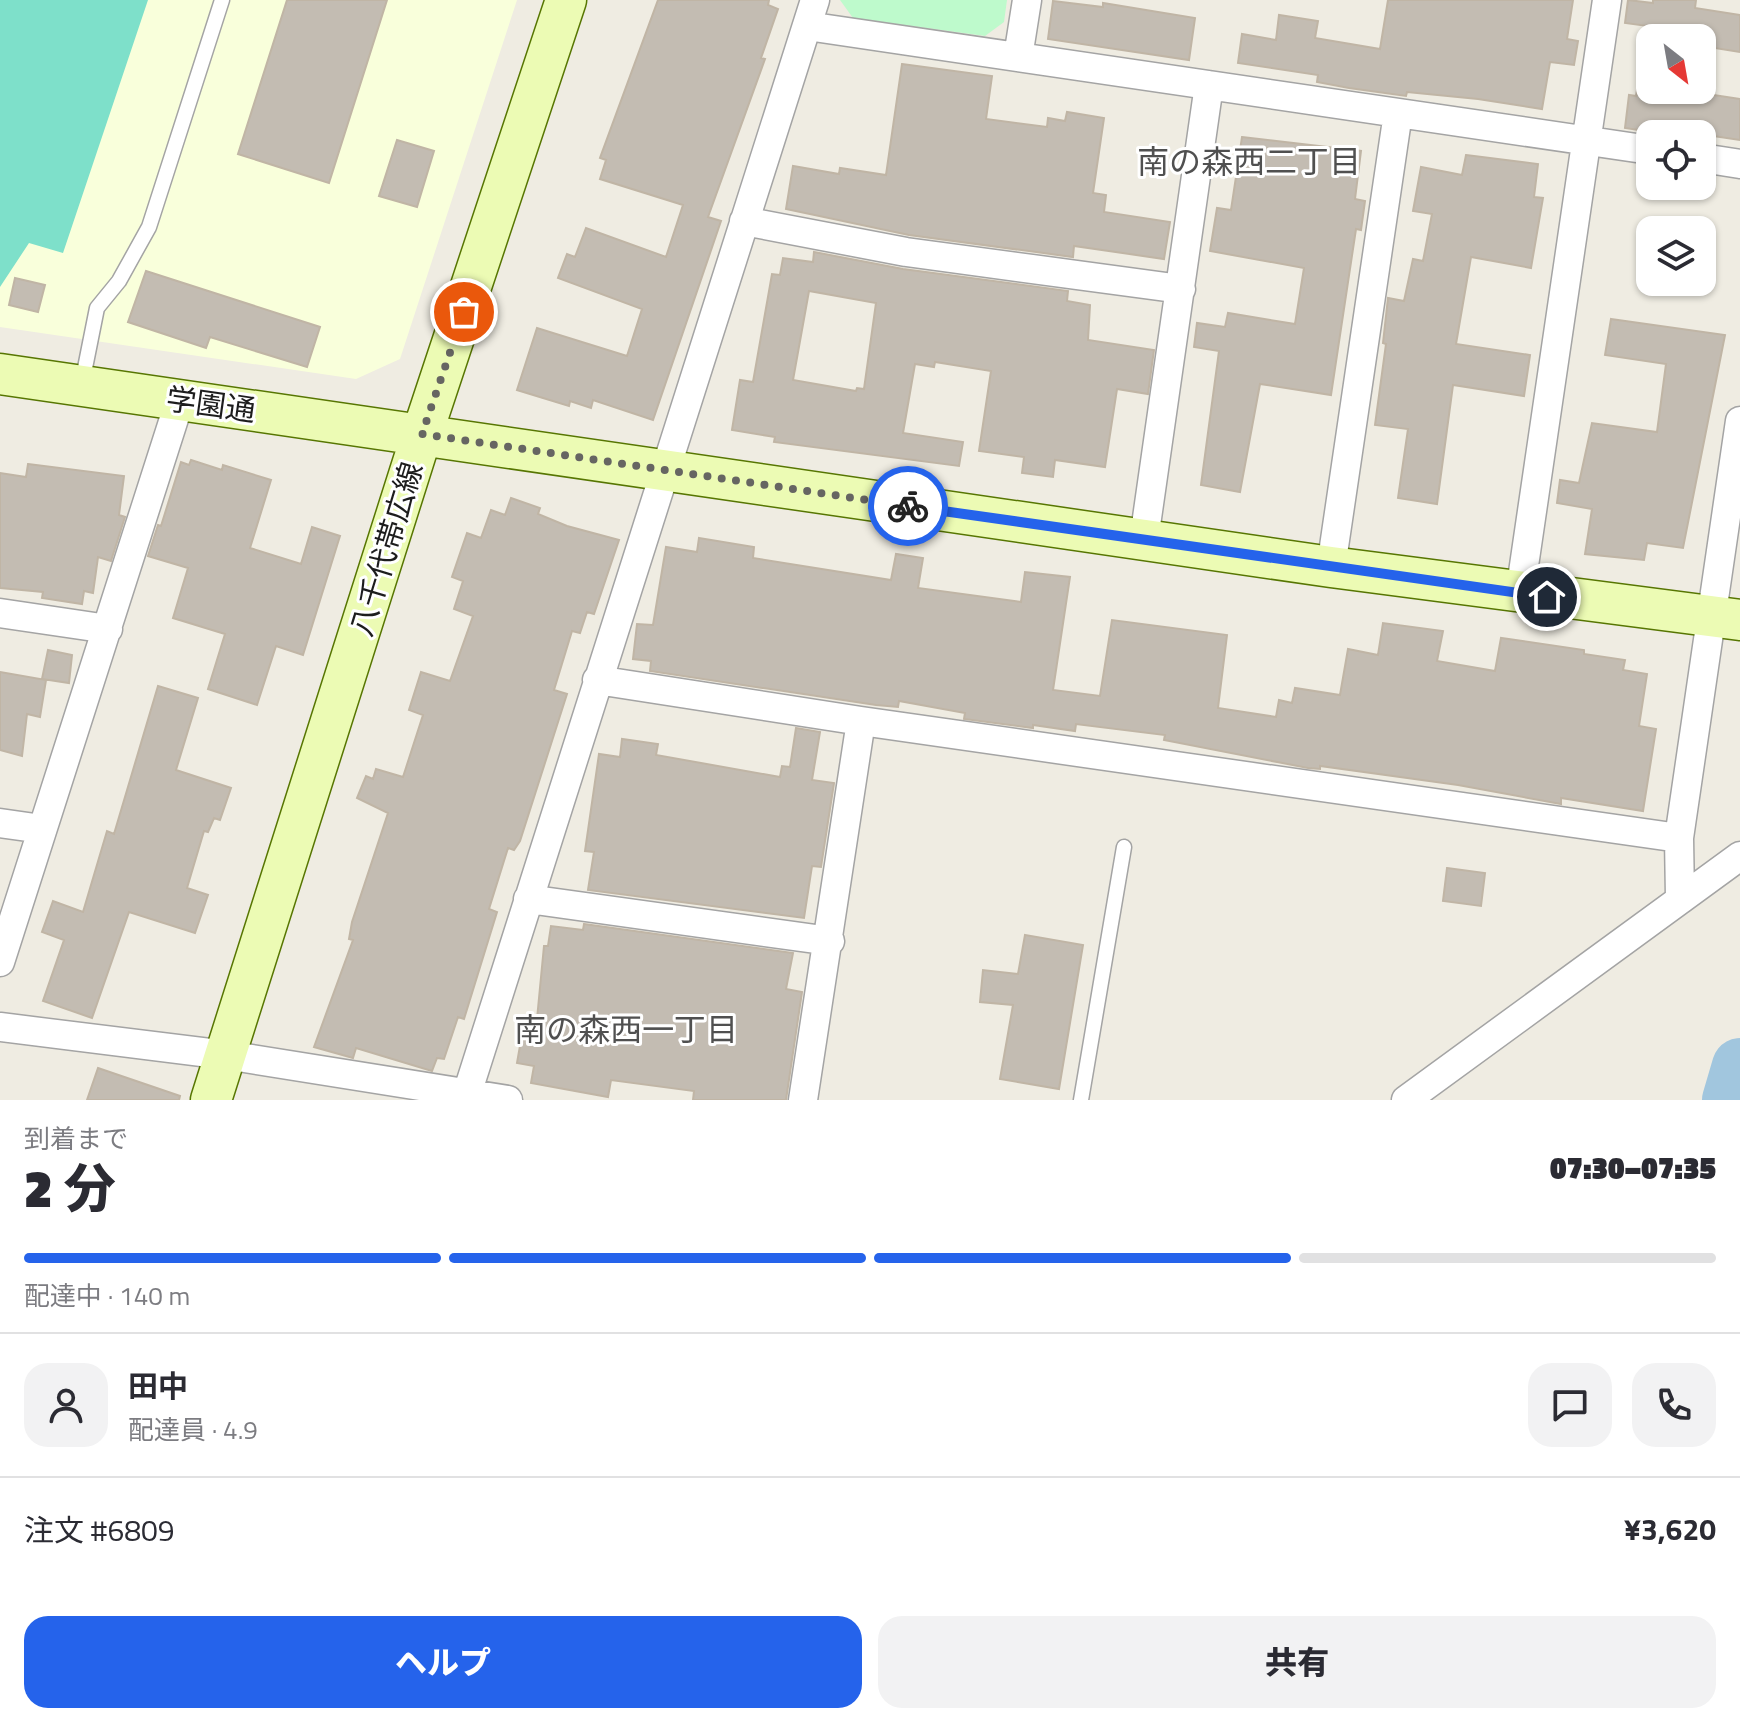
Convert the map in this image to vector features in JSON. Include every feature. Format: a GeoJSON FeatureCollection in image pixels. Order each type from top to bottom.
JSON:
{"type":"FeatureCollection","features":[{"type":"Feature","properties":{"kind":"main road","name":"八千代帯広線"},"geometry":{"type":"LineString","coordinates":[[211,1100],[422,434],[566,0]]}},
{"type":"Feature","properties":{"kind":"main road","name":"学園通"},"geometry":{"type":"LineString","coordinates":[[0,374],[1331,567],[1726,620]]}},
{"type":"Feature","properties":{"kind":"street"},"geometry":{"type":"LineString","coordinates":[[1018,57],[1027,0]]}},
{"type":"Feature","properties":{"kind":"street"},"geometry":{"type":"LineString","coordinates":[[1520,593],[1589,140],[1607,0]]}},
{"type":"Feature","properties":{"kind":"street"},"geometry":{"type":"LineString","coordinates":[[466,1097],[811,13],[1018,57],[1636,148]]}},
{"type":"Feature","properties":{"kind":"street"},"geometry":{"type":"LineString","coordinates":[[1144,539],[1209,85]]}},
{"type":"Feature","properties":{"kind":"street"},"geometry":{"type":"LineString","coordinates":[[1331,567],[1398,113]]}},
{"type":"Feature","properties":{"kind":"street"},"geometry":{"type":"LineString","coordinates":[[1716,160],[1740,164]]}},
{"type":"Feature","properties":{"kind":"street"},"geometry":{"type":"LineString","coordinates":[[744,221],[906,252],[1181,289]]}},
{"type":"Feature","properties":{"kind":"street"},"geometry":{"type":"LineString","coordinates":[[0,962],[180,400]]}},
{"type":"Feature","properties":{"kind":"street"},"geometry":{"type":"LineString","coordinates":[[1680,898],[1679,838],[1726,620],[1740,421]]}},
{"type":"Feature","properties":{"kind":"street"},"geometry":{"type":"LineString","coordinates":[[0,613],[108,629]]}},
{"type":"Feature","properties":{"kind":"street"},"geometry":{"type":"LineString","coordinates":[[597,680],[861,721],[1679,838]]}},
{"type":"Feature","properties":{"kind":"street"},"geometry":{"type":"LineString","coordinates":[[803,1100],[830,941],[861,721]]}},
{"type":"Feature","properties":{"kind":"street"},"geometry":{"type":"LineString","coordinates":[[0,823],[42,829]]}},
{"type":"Feature","properties":{"kind":"street"},"geometry":{"type":"LineString","coordinates":[[1406,1100],[1740,856]]}},
{"type":"Feature","properties":{"kind":"street"},"geometry":{"type":"LineString","coordinates":[[528,899],[830,941]]}},
{"type":"Feature","properties":{"kind":"street"},"geometry":{"type":"LineString","coordinates":[[0,1027],[226,1055],[466,1097],[508,1100]]}},
{"type":"Feature","properties":{"kind":"lane"},"geometry":{"type":"LineString","coordinates":[[82,386],[97,308],[119,281],[149,227],[222,0]]}},
{"type":"Feature","properties":{"kind":"lane"},"geometry":{"type":"LineString","coordinates":[[1081,1100],[1124,847]]}},
{"type":"Feature","properties":{"kind":"shaded area"},"geometry":{"type":"Polygon","coordinates":[[[0,0],[517,0],[400,359],[356,379],[0,327],[0,0]]]}},
{"type":"Feature","properties":{"kind":"shaded area"},"geometry":{"type":"Polygon","coordinates":[[[0,0],[148,0],[63,253],[29,243],[0,287],[0,0]]]}},
{"type":"Feature","properties":{"kind":"green space"},"geometry":{"type":"Polygon","coordinates":[[[840,0],[1007,0],[1004,22],[985,36],[853,18],[840,0]]]}},
{"type":"Feature","properties":{"kind":"building"},"geometry":{"type":"Polygon","coordinates":[[[287,0],[387,0],[329,183],[238,154],[287,0]]]}},
{"type":"Feature","properties":{"kind":"building"},"geometry":{"type":"Polygon","coordinates":[[[658,0],[769,0],[768,5],[778,9],[761,58],[765,59],[708,217],[721,221],[653,420],[593,400],[591,408],[570,401],[569,406],[517,390],[537,328],[627,356],[642,309],[558,278],[567,254],[575,257],[586,228],[666,257],[683,205],[600,179],[606,160],[600,158],[658,0]]]}},
{"type":"Feature","properties":{"kind":"building"},"geometry":{"type":"Polygon","coordinates":[[[1388,0],[1573,0],[1567,39],[1578,41],[1574,65],[1550,62],[1542,109],[1478,99],[1407,92],[1406,96],[1349,88],[1317,82],[1318,75],[1238,63],[1242,34],[1276,40],[1279,15],[1318,21],[1315,38],[1380,49],[1388,0]]]}},
{"type":"Feature","properties":{"kind":"building"},"geometry":{"type":"Polygon","coordinates":[[[1628,0],[1653,3],[1653,0],[1696,0],[1695,8],[1740,15],[1740,52],[1716,48],[1716,24],[1625,23],[1628,0]]]}},
{"type":"Feature","properties":{"kind":"building"},"geometry":{"type":"Polygon","coordinates":[[[1053,1],[1103,7],[1103,3],[1195,18],[1189,60],[1048,39],[1053,1]]]}},
{"type":"Feature","properties":{"kind":"building"},"geometry":{"type":"Polygon","coordinates":[[[902,64],[992,76],[986,119],[1047,127],[1048,118],[1065,121],[1067,112],[1104,118],[1093,193],[1106,195],[1104,212],[1170,222],[1164,259],[1074,246],[1073,257],[909,235],[786,209],[793,166],[839,174],[840,168],[886,175],[902,64]]]}},
{"type":"Feature","properties":{"kind":"building"},"geometry":{"type":"Polygon","coordinates":[[[1629,95],[1636,96],[1636,104],[1716,104],[1716,95],[1740,99],[1740,140],[1716,136],[1716,120],[1636,120],[1636,130],[1625,128],[1629,95]]]}},
{"type":"Feature","properties":{"kind":"building"},"geometry":{"type":"Polygon","coordinates":[[[1242,137],[1361,151],[1355,199],[1365,201],[1361,230],[1356,229],[1331,395],[1260,384],[1240,492],[1201,485],[1219,351],[1194,347],[1197,323],[1225,327],[1228,313],[1295,324],[1304,268],[1210,251],[1217,208],[1231,210],[1242,137]]]}},
{"type":"Feature","properties":{"kind":"building"},"geometry":{"type":"Polygon","coordinates":[[[397,140],[434,151],[417,207],[379,196],[397,140]]]}},
{"type":"Feature","properties":{"kind":"building"},"geometry":{"type":"Polygon","coordinates":[[[1466,155],[1538,164],[1534,197],[1543,198],[1531,268],[1471,257],[1456,344],[1530,355],[1524,396],[1453,385],[1437,504],[1398,498],[1408,429],[1375,425],[1386,344],[1383,343],[1388,298],[1404,301],[1413,259],[1423,261],[1432,214],[1413,211],[1421,167],[1462,175],[1466,155]]]}},
{"type":"Feature","properties":{"kind":"building"},"geometry":{"type":"Polygon","coordinates":[[[814,252],[903,269],[1068,291],[1067,301],[1090,305],[1088,340],[1154,350],[1148,394],[1117,389],[1105,467],[1055,460],[1053,477],[1022,473],[1024,457],[979,451],[991,371],[935,362],[934,367],[915,364],[903,433],[963,442],[959,466],[774,442],[775,437],[732,430],[740,380],[753,382],[772,274],[780,275],[783,258],[813,262],[814,252]],[[809,291],[793,380],[856,391],[857,388],[864,389],[876,303],[809,291]]]}},
{"type":"Feature","properties":{"kind":"building"},"geometry":{"type":"Polygon","coordinates":[[[146,271],[320,327],[307,367],[210,337],[206,348],[128,322],[146,271]]]}},
{"type":"Feature","properties":{"kind":"building"},"geometry":{"type":"Polygon","coordinates":[[[15,278],[45,285],[38,312],[9,305],[15,278]]]}},
{"type":"Feature","properties":{"kind":"building"},"geometry":{"type":"Polygon","coordinates":[[[1611,319],[1725,335],[1683,548],[1647,543],[1644,560],[1585,554],[1592,509],[1557,503],[1560,480],[1579,483],[1592,423],[1657,432],[1666,364],[1605,355],[1611,319]]]}},
{"type":"Feature","properties":{"kind":"building"},"geometry":{"type":"Polygon","coordinates":[[[191,460],[222,470],[223,465],[271,480],[250,548],[301,564],[312,527],[340,536],[303,655],[276,646],[257,705],[208,689],[225,634],[173,618],[188,568],[148,556],[181,462],[189,465],[191,460]]]}},
{"type":"Feature","properties":{"kind":"building"},"geometry":{"type":"Polygon","coordinates":[[[28,464],[124,476],[119,515],[125,517],[111,561],[98,557],[93,593],[84,591],[82,604],[42,598],[43,592],[0,588],[0,473],[26,477],[28,464]]]}},
{"type":"Feature","properties":{"kind":"building"},"geometry":{"type":"Polygon","coordinates":[[[511,498],[540,508],[538,514],[567,526],[619,540],[594,614],[587,612],[580,633],[572,631],[554,690],[567,694],[520,841],[514,850],[508,848],[489,909],[497,912],[464,1019],[458,1017],[444,1059],[437,1058],[432,1071],[356,1048],[353,1058],[314,1047],[353,940],[349,939],[352,922],[388,813],[357,798],[366,776],[373,779],[376,769],[403,777],[423,715],[409,710],[421,672],[450,681],[473,616],[454,609],[463,581],[452,577],[467,533],[481,538],[491,510],[505,515],[511,498]]]}},
{"type":"Feature","properties":{"kind":"building"},"geometry":{"type":"Polygon","coordinates":[[[699,538],[754,547],[753,558],[891,580],[896,554],[923,558],[918,588],[1021,602],[1025,572],[1070,577],[1053,690],[1100,696],[1112,620],[1227,635],[1218,708],[1276,717],[1279,700],[1292,703],[1295,688],[1340,695],[1348,649],[1378,655],[1383,623],[1443,631],[1437,661],[1495,671],[1501,638],[1584,650],[1584,654],[1625,660],[1623,670],[1647,674],[1639,726],[1656,729],[1643,811],[1561,798],[1561,804],[1458,785],[1320,766],[1320,769],[1308,768],[1164,740],[1165,735],[1076,724],[1075,731],[1033,725],[1033,728],[964,719],[965,713],[899,701],[898,707],[876,705],[650,671],[651,661],[633,659],[637,624],[653,625],[666,547],[697,552],[699,538]]]}},
{"type":"Feature","properties":{"kind":"building"},"geometry":{"type":"Polygon","coordinates":[[[48,650],[72,655],[69,683],[42,679],[48,650]]]}},
{"type":"Feature","properties":{"kind":"building"},"geometry":{"type":"Polygon","coordinates":[[[0,672],[46,680],[40,717],[27,714],[22,756],[0,750],[0,672]]]}},
{"type":"Feature","properties":{"kind":"building"},"geometry":{"type":"Polygon","coordinates":[[[158,686],[198,698],[176,770],[231,788],[220,820],[214,818],[208,832],[204,831],[187,888],[208,895],[195,933],[129,912],[92,1018],[43,1001],[64,940],[42,932],[53,901],[83,912],[107,831],[114,834],[158,686]]]}},
{"type":"Feature","properties":{"kind":"building"},"geometry":{"type":"Polygon","coordinates":[[[796,728],[820,732],[812,780],[834,783],[821,867],[812,866],[804,918],[588,890],[594,852],[585,851],[599,754],[620,757],[622,739],[658,744],[656,755],[780,777],[782,766],[790,767],[796,728]]]}},
{"type":"Feature","properties":{"kind":"building"},"geometry":{"type":"Polygon","coordinates":[[[1447,868],[1485,873],[1481,906],[1443,901],[1447,868]]]}},
{"type":"Feature","properties":{"kind":"building"},"geometry":{"type":"Polygon","coordinates":[[[584,924],[793,953],[786,989],[802,992],[786,1100],[693,1100],[694,1091],[611,1080],[608,1097],[531,1083],[534,1066],[517,1063],[525,1017],[537,1019],[544,946],[548,946],[551,926],[583,930],[584,924]]]}},
{"type":"Feature","properties":{"kind":"building"},"geometry":{"type":"Polygon","coordinates":[[[1025,935],[1083,945],[1059,1089],[1000,1079],[1013,1005],[980,1002],[983,970],[1018,974],[1025,935]]]}},
{"type":"Feature","properties":{"kind":"building"},"geometry":{"type":"Polygon","coordinates":[[[98,1068],[180,1096],[179,1100],[87,1100],[98,1068]]]}},
{"type":"Feature","properties":{"kind":"waterway"},"geometry":{"type":"LineString","coordinates":[[1730,1100],[1740,1066]]}},
{"type":"Feature","properties":{"kind":"way so far"},"geometry":{"type":"LineString","coordinates":[[464,312],[422,434],[908,506]]}},
{"type":"Feature","properties":{"kind":"district","name":"南の森西二丁目"},"geometry":{"type":"Point","coordinates":[1249,161]}},
{"type":"Feature","properties":{"kind":"district","name":"南の森西一丁目"},"geometry":{"type":"Point","coordinates":[626,1029]}},
{"type":"Feature","properties":{"kind":"route"},"geometry":{"type":"LineString","coordinates":[[908,506],[1547,597]]}}]}
